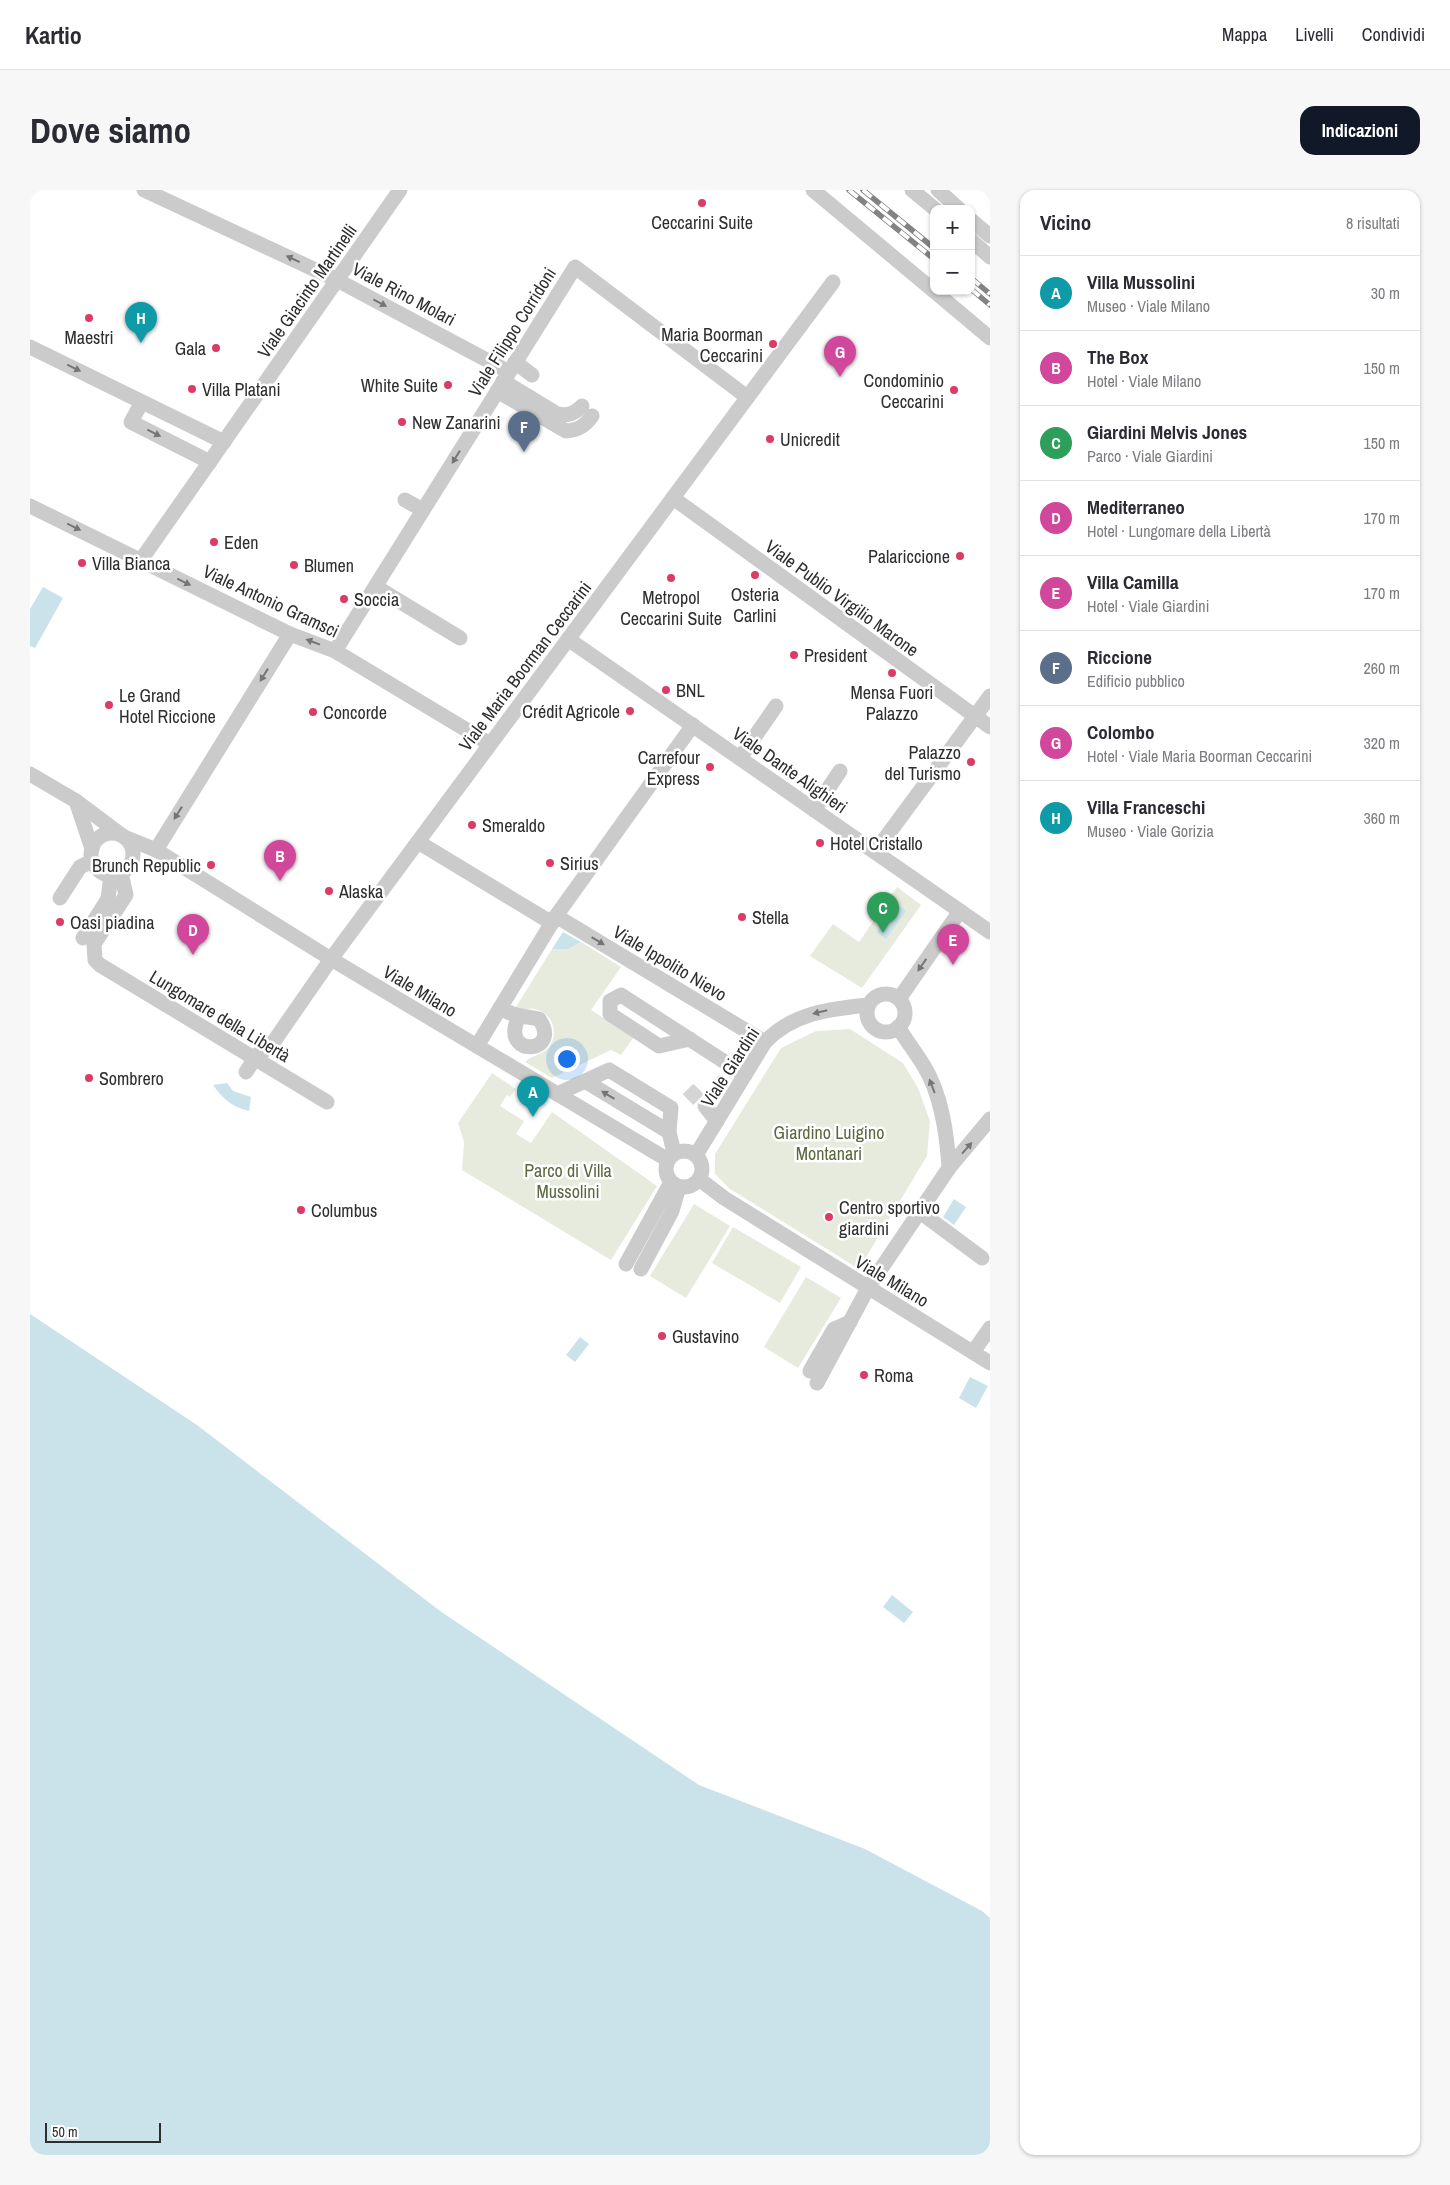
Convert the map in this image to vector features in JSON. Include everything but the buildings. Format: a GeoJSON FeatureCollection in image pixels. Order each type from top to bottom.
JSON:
{"type":"FeatureCollection","features":[{"type":"Feature","properties":{"kind":"street","name":"Viale Rino Molari"},"geometry":{"type":"LineString","coordinates":[[144,190],[337,280],[506,376]]}},
{"type":"Feature","properties":{"kind":"street","name":"Viale Giacinto Martinelli"},"geometry":{"type":"LineString","coordinates":[[141,560],[400,190]]}},
{"type":"Feature","properties":{"kind":"street"},"geometry":{"type":"LineString","coordinates":[[813,190],[930,288]]}},
{"type":"Feature","properties":{"kind":"street"},"geometry":{"type":"LineString","coordinates":[[912,190],[930,206]]}},
{"type":"Feature","properties":{"kind":"street"},"geometry":{"type":"LineString","coordinates":[[938,190],[954,205]]}},
{"type":"Feature","properties":{"kind":"street"},"geometry":{"type":"LineString","coordinates":[[975,223],[990,236]]}},
{"type":"Feature","properties":{"kind":"street"},"geometry":{"type":"LineString","coordinates":[[975,244],[990,257]]}},
{"type":"Feature","properties":{"kind":"street","name":"Viale Filippo Corridoni"},"geometry":{"type":"LineString","coordinates":[[335,651],[574,267],[748,397]]}},
{"type":"Feature","properties":{"kind":"street","name":"Viale Maria Boorman Ceccarini"},"geometry":{"type":"LineString","coordinates":[[246,1072],[254,1059],[270,1047],[331,959],[834,282]]}},
{"type":"Feature","properties":{"kind":"street"},"geometry":{"type":"LineString","coordinates":[[939,295],[990,338]]}},
{"type":"Feature","properties":{"kind":"street"},"geometry":{"type":"LineString","coordinates":[[30,347],[224,442]]}},
{"type":"Feature","properties":{"kind":"street"},"geometry":{"type":"LineString","coordinates":[[506,376],[532,375]]}},
{"type":"Feature","properties":{"kind":"street"},"geometry":{"type":"LineString","coordinates":[[506,376],[558,414],[566,416],[576,412],[587,411]]}},
{"type":"Feature","properties":{"kind":"street"},"geometry":{"type":"LineString","coordinates":[[142,402],[131,422],[210,462]]}},
{"type":"Feature","properties":{"kind":"street","name":"Viale Publio Virgilio Marone"},"geometry":{"type":"LineString","coordinates":[[673,498],[990,727]]}},
{"type":"Feature","properties":{"kind":"street"},"geometry":{"type":"LineString","coordinates":[[406,500],[423,510]]}},
{"type":"Feature","properties":{"kind":"street","name":"Viale Antonio Gramsci"},"geometry":{"type":"LineString","coordinates":[[30,506],[290,634],[335,651],[490,744]]}},
{"type":"Feature","properties":{"kind":"street"},"geometry":{"type":"LineString","coordinates":[[376,587],[460,638]]}},
{"type":"Feature","properties":{"kind":"street"},"geometry":{"type":"LineString","coordinates":[[83,938],[108,899],[116,874],[132,860],[156,850],[290,634]]}},
{"type":"Feature","properties":{"kind":"street","name":"Viale Dante Alighieri"},"geometry":{"type":"LineString","coordinates":[[568,639],[990,932]]}},
{"type":"Feature","properties":{"kind":"street"},"geometry":{"type":"LineString","coordinates":[[875,852],[990,696]]}},
{"type":"Feature","properties":{"kind":"street"},"geometry":{"type":"LineString","coordinates":[[740,758],[776,706]]}},
{"type":"Feature","properties":{"kind":"street"},"geometry":{"type":"LineString","coordinates":[[477,1046],[554,919],[620,838],[693,725]]}},
{"type":"Feature","properties":{"kind":"street"},"geometry":{"type":"LineString","coordinates":[[814,810],[840,771]]}},
{"type":"Feature","properties":{"kind":"street","name":"Viale Milano"},"geometry":{"type":"LineString","coordinates":[[30,774],[76,801],[124,837],[156,850],[331,959],[557,1094],[671,1157]]}},
{"type":"Feature","properties":{"kind":"street"},"geometry":{"type":"LineString","coordinates":[[76,801],[92,855],[100,871],[116,874]]}},
{"type":"Feature","properties":{"kind":"street"},"geometry":{"type":"LineString","coordinates":[[60,898],[80,866],[92,855],[94,842],[105,834],[111,833],[124,837],[132,847],[132,860]]}},
{"type":"Feature","properties":{"kind":"street","name":"Viale Ippolito Nievo"},"geometry":{"type":"LineString","coordinates":[[418,842],[764,1042]]}},
{"type":"Feature","properties":{"kind":"street","name":"Lungomare della Libertà"},"geometry":{"type":"LineString","coordinates":[[116,874],[126,895],[94,944],[95,960],[100,965],[327,1102]]}},
{"type":"Feature","properties":{"kind":"street"},"geometry":{"type":"LineString","coordinates":[[899,999],[960,911]]}},
{"type":"Feature","properties":{"kind":"street"},"geometry":{"type":"LineString","coordinates":[[690,1039],[658,1046],[610,1014],[610,1001],[621,994],[690,1039],[745,1075]]}},
{"type":"Feature","properties":{"kind":"street"},"geometry":{"type":"LineString","coordinates":[[884,994],[899,999],[904,1010],[904,1017],[898,1027],[887,1031],[876,1029],[867,1016],[868,1005],[874,998],[884,994]]}},
{"type":"Feature","properties":{"kind":"street","name":"Viale Giardini"},"geometry":{"type":"LineString","coordinates":[[696,1155],[764,1042],[777,1030],[801,1016],[833,1009],[868,1005]]}},
{"type":"Feature","properties":{"kind":"street"},"geometry":{"type":"LineString","coordinates":[[500,1008],[517,1017],[529,1016],[539,1019],[545,1028],[544,1039],[538,1046],[528,1048],[520,1044],[515,1036],[516,1024]]}},
{"type":"Feature","properties":{"kind":"street"},"geometry":{"type":"LineString","coordinates":[[898,1027],[925,1068],[939,1102],[947,1140],[949,1168]]}},
{"type":"Feature","properties":{"kind":"street"},"geometry":{"type":"LineString","coordinates":[[557,1094],[608,1070],[671,1108],[669,1132],[671,1157],[666,1172],[675,1184],[672,1212],[641,1269]]}},
{"type":"Feature","properties":{"kind":"street"},"geometry":{"type":"LineString","coordinates":[[585,1081],[669,1132]]}},
{"type":"Feature","properties":{"kind":"street"},"geometry":{"type":"LineString","coordinates":[[705,1106],[717,1121]]}},
{"type":"Feature","properties":{"kind":"street"},"geometry":{"type":"LineString","coordinates":[[813,1377],[850,1322],[868,1288],[949,1168],[990,1119]]}},
{"type":"Feature","properties":{"kind":"street"},"geometry":{"type":"LineString","coordinates":[[671,1157],[685,1150],[696,1155],[702,1166],[699,1180],[690,1186],[675,1184]]}},
{"type":"Feature","properties":{"kind":"street","name":"Viale Milano"},"geometry":{"type":"LineString","coordinates":[[699,1180],[724,1198],[990,1363]]}},
{"type":"Feature","properties":{"kind":"street"},"geometry":{"type":"LineString","coordinates":[[626,1264],[675,1184]]}},
{"type":"Feature","properties":{"kind":"street"},"geometry":{"type":"LineString","coordinates":[[920,1212],[982,1258]]}},
{"type":"Feature","properties":{"kind":"street"},"geometry":{"type":"LineString","coordinates":[[973,1352],[990,1328]]}},
{"type":"Feature","properties":{"kind":"green space"},"geometry":{"type":"Polygon","coordinates":[[[897,887],[921,905],[862,988],[810,956],[833,924],[859,942],[897,887]]]}},
{"type":"Feature","properties":{"kind":"green space"},"geometry":{"type":"Polygon","coordinates":[[[581,942],[621,967],[591,1010],[634,1037],[621,1055],[611,1050],[552,1078],[525,1062],[548,1048],[554,1032],[551,1021],[548,1016],[535,1009],[514,1010],[552,949],[569,949],[581,942]]]}},
{"type":"Feature","properties":{"kind":"green space","name":"Giardino Luigino Montanari"},"geometry":{"type":"Polygon","coordinates":[[[850,1029],[903,1063],[918,1088],[930,1121],[927,1156],[859,1269],[730,1189],[715,1174],[715,1154],[781,1048],[816,1031],[850,1029]]]}},
{"type":"Feature","properties":{"kind":"green space","name":"Parco di Villa Mussolini"},"geometry":{"type":"Polygon","coordinates":[[[492,1073],[516,1089],[510,1097],[507,1095],[500,1106],[524,1121],[516,1134],[531,1143],[552,1112],[657,1186],[611,1260],[462,1170],[464,1142],[458,1123],[492,1073]]]}},
{"type":"Feature","properties":{"kind":"green space"},"geometry":{"type":"Polygon","coordinates":[[[694,1204],[730,1226],[686,1298],[650,1276],[694,1204]]]}},
{"type":"Feature","properties":{"kind":"green space"},"geometry":{"type":"Polygon","coordinates":[[[733,1227],[801,1267],[780,1303],[712,1263],[733,1227]]]}},
{"type":"Feature","properties":{"kind":"green space"},"geometry":{"type":"Polygon","coordinates":[[[806,1277],[841,1298],[798,1368],[764,1347],[806,1277]]]}},
{"type":"Feature","properties":{"kind":"water"},"geometry":{"type":"Polygon","coordinates":[[[43,587],[63,598],[35,648],[30,646],[30,609],[43,587]]]}},
{"type":"Feature","properties":{"kind":"water"},"geometry":{"type":"Polygon","coordinates":[[[898,905],[906,911],[886,939],[877,932],[898,905]]]}},
{"type":"Feature","properties":{"kind":"water"},"geometry":{"type":"Polygon","coordinates":[[[563,932],[581,942],[569,949],[552,949],[563,932]]]}},
{"type":"Feature","properties":{"kind":"water"},"geometry":{"type":"Polygon","coordinates":[[[227,1083],[233,1091],[251,1097],[249,1111],[228,1102],[213,1085],[227,1083]]]}},
{"type":"Feature","properties":{"kind":"water"},"geometry":{"type":"Polygon","coordinates":[[[954,1199],[966,1207],[954,1225],[943,1217],[954,1199]]]}},
{"type":"Feature","properties":{"kind":"water"},"geometry":{"type":"Polygon","coordinates":[[[30,1314],[197,1425],[440,1611],[699,1785],[865,1849],[982,1911],[990,1918],[990,2155],[30,2155],[30,1314]]]}},
{"type":"Feature","properties":{"kind":"water"},"geometry":{"type":"Polygon","coordinates":[[[580,1337],[589,1344],[575,1362],[566,1355],[580,1337]]]}},
{"type":"Feature","properties":{"kind":"water"},"geometry":{"type":"Polygon","coordinates":[[[970,1377],[988,1386],[976,1408],[959,1398],[970,1377]]]}},
{"type":"Feature","properties":{"kind":"water"},"geometry":{"type":"Polygon","coordinates":[[[892,1595],[913,1612],[904,1623],[883,1607],[892,1595]]]}},
{"type":"Feature","properties":{"kind":"tunnel"},"geometry":{"type":"LineString","coordinates":[[688,1089],[705,1106]]}},
{"type":"Feature","properties":{"kind":"railway"},"geometry":{"type":"LineString","coordinates":[[849,190],[930,256]]}},
{"type":"Feature","properties":{"kind":"railway"},"geometry":{"type":"LineString","coordinates":[[863,190],[930,245]]}},
{"type":"Feature","properties":{"kind":"railway"},"geometry":{"type":"LineString","coordinates":[[975,281],[990,294]]}},
{"type":"Feature","properties":{"kind":"railway"},"geometry":{"type":"LineString","coordinates":[[975,292],[990,305]]}},
{"type":"Feature","properties":{"kind":"place","name":"Ceccarini Suite"},"geometry":{"type":"Point","coordinates":[702,203]}},
{"type":"Feature","properties":{"kind":"place","name":"Maestri"},"geometry":{"type":"Point","coordinates":[89,318]}},
{"type":"Feature","properties":{"kind":"place","name":"Villa Franceschi"},"geometry":{"type":"Point","coordinates":[141,343]}},
{"type":"Feature","properties":{"kind":"place","name":"Maria Boorman Ceccarini"},"geometry":{"type":"Point","coordinates":[773,344]}},
{"type":"Feature","properties":{"kind":"place","name":"Gala"},"geometry":{"type":"Point","coordinates":[216,348]}},
{"type":"Feature","properties":{"kind":"place","name":"Colombo"},"geometry":{"type":"Point","coordinates":[840,377]}},
{"type":"Feature","properties":{"kind":"place","name":"White Suite"},"geometry":{"type":"Point","coordinates":[448,385]}},
{"type":"Feature","properties":{"kind":"place","name":"Villa Platani"},"geometry":{"type":"Point","coordinates":[192,389]}},
{"type":"Feature","properties":{"kind":"place","name":"Condominio Ceccarini"},"geometry":{"type":"Point","coordinates":[954,390]}},
{"type":"Feature","properties":{"kind":"place","name":"New Zanarini"},"geometry":{"type":"Point","coordinates":[402,422]}},
{"type":"Feature","properties":{"kind":"place","name":"Unicredit"},"geometry":{"type":"Point","coordinates":[770,439]}},
{"type":"Feature","properties":{"kind":"place","name":"Riccione"},"geometry":{"type":"Point","coordinates":[524,452]}},
{"type":"Feature","properties":{"kind":"place","name":"Eden"},"geometry":{"type":"Point","coordinates":[214,542]}},
{"type":"Feature","properties":{"kind":"place","name":"Palariccione"},"geometry":{"type":"Point","coordinates":[960,556]}},
{"type":"Feature","properties":{"kind":"place","name":"Villa Bianca"},"geometry":{"type":"Point","coordinates":[82,563]}},
{"type":"Feature","properties":{"kind":"place","name":"Blumen"},"geometry":{"type":"Point","coordinates":[294,565]}},
{"type":"Feature","properties":{"kind":"place","name":"Osteria Carlini"},"geometry":{"type":"Point","coordinates":[755,575]}},
{"type":"Feature","properties":{"kind":"place","name":"Metropol Ceccarini Suite"},"geometry":{"type":"Point","coordinates":[671,578]}},
{"type":"Feature","properties":{"kind":"place","name":"Soccia"},"geometry":{"type":"Point","coordinates":[344,599]}},
{"type":"Feature","properties":{"kind":"place","name":"President"},"geometry":{"type":"Point","coordinates":[794,655]}},
{"type":"Feature","properties":{"kind":"place","name":"Mensa Fuori Palazzo"},"geometry":{"type":"Point","coordinates":[892,673]}},
{"type":"Feature","properties":{"kind":"place","name":"BNL"},"geometry":{"type":"Point","coordinates":[666,690]}},
{"type":"Feature","properties":{"kind":"place","name":"Le Grand Hotel Riccione"},"geometry":{"type":"Point","coordinates":[109,705]}},
{"type":"Feature","properties":{"kind":"place","name":"Crédit Agricole"},"geometry":{"type":"Point","coordinates":[630,711]}},
{"type":"Feature","properties":{"kind":"place","name":"Concorde"},"geometry":{"type":"Point","coordinates":[313,712]}},
{"type":"Feature","properties":{"kind":"place","name":"Palazzo del Turismo"},"geometry":{"type":"Point","coordinates":[971,762]}},
{"type":"Feature","properties":{"kind":"place","name":"Carrefour Express"},"geometry":{"type":"Point","coordinates":[710,767]}},
{"type":"Feature","properties":{"kind":"place","name":"Smeraldo"},"geometry":{"type":"Point","coordinates":[472,825]}},
{"type":"Feature","properties":{"kind":"place","name":"Hotel Cristallo"},"geometry":{"type":"Point","coordinates":[820,843]}},
{"type":"Feature","properties":{"kind":"place","name":"Sirius"},"geometry":{"type":"Point","coordinates":[550,863]}},
{"type":"Feature","properties":{"kind":"place","name":"Brunch Republic"},"geometry":{"type":"Point","coordinates":[211,865]}},
{"type":"Feature","properties":{"kind":"place","name":"The Box"},"geometry":{"type":"Point","coordinates":[280,881]}},
{"type":"Feature","properties":{"kind":"place","name":"Alaska"},"geometry":{"type":"Point","coordinates":[329,891]}},
{"type":"Feature","properties":{"kind":"place","name":"Stella"},"geometry":{"type":"Point","coordinates":[742,917]}},
{"type":"Feature","properties":{"kind":"place","name":"Oasi piadina"},"geometry":{"type":"Point","coordinates":[60,922]}},
{"type":"Feature","properties":{"kind":"place","name":"Giardini Melvis Jones"},"geometry":{"type":"Point","coordinates":[883,933]}},
{"type":"Feature","properties":{"kind":"place","name":"Mediterraneo"},"geometry":{"type":"Point","coordinates":[193,955]}},
{"type":"Feature","properties":{"kind":"place","name":"Villa Camilla"},"geometry":{"type":"Point","coordinates":[953,965]}},
{"type":"Feature","properties":{"kind":"place","name":"Sombrero"},"geometry":{"type":"Point","coordinates":[89,1078]}},
{"type":"Feature","properties":{"kind":"place","name":"Villa Mussolini"},"geometry":{"type":"Point","coordinates":[533,1117]}},
{"type":"Feature","properties":{"kind":"place","name":"Columbus"},"geometry":{"type":"Point","coordinates":[301,1210]}},
{"type":"Feature","properties":{"kind":"place","name":"Centro sportivo giardini"},"geometry":{"type":"Point","coordinates":[829,1217]}},
{"type":"Feature","properties":{"kind":"place","name":"Gustavino"},"geometry":{"type":"Point","coordinates":[662,1336]}},
{"type":"Feature","properties":{"kind":"place","name":"Roma"},"geometry":{"type":"Point","coordinates":[864,1375]}}]}
